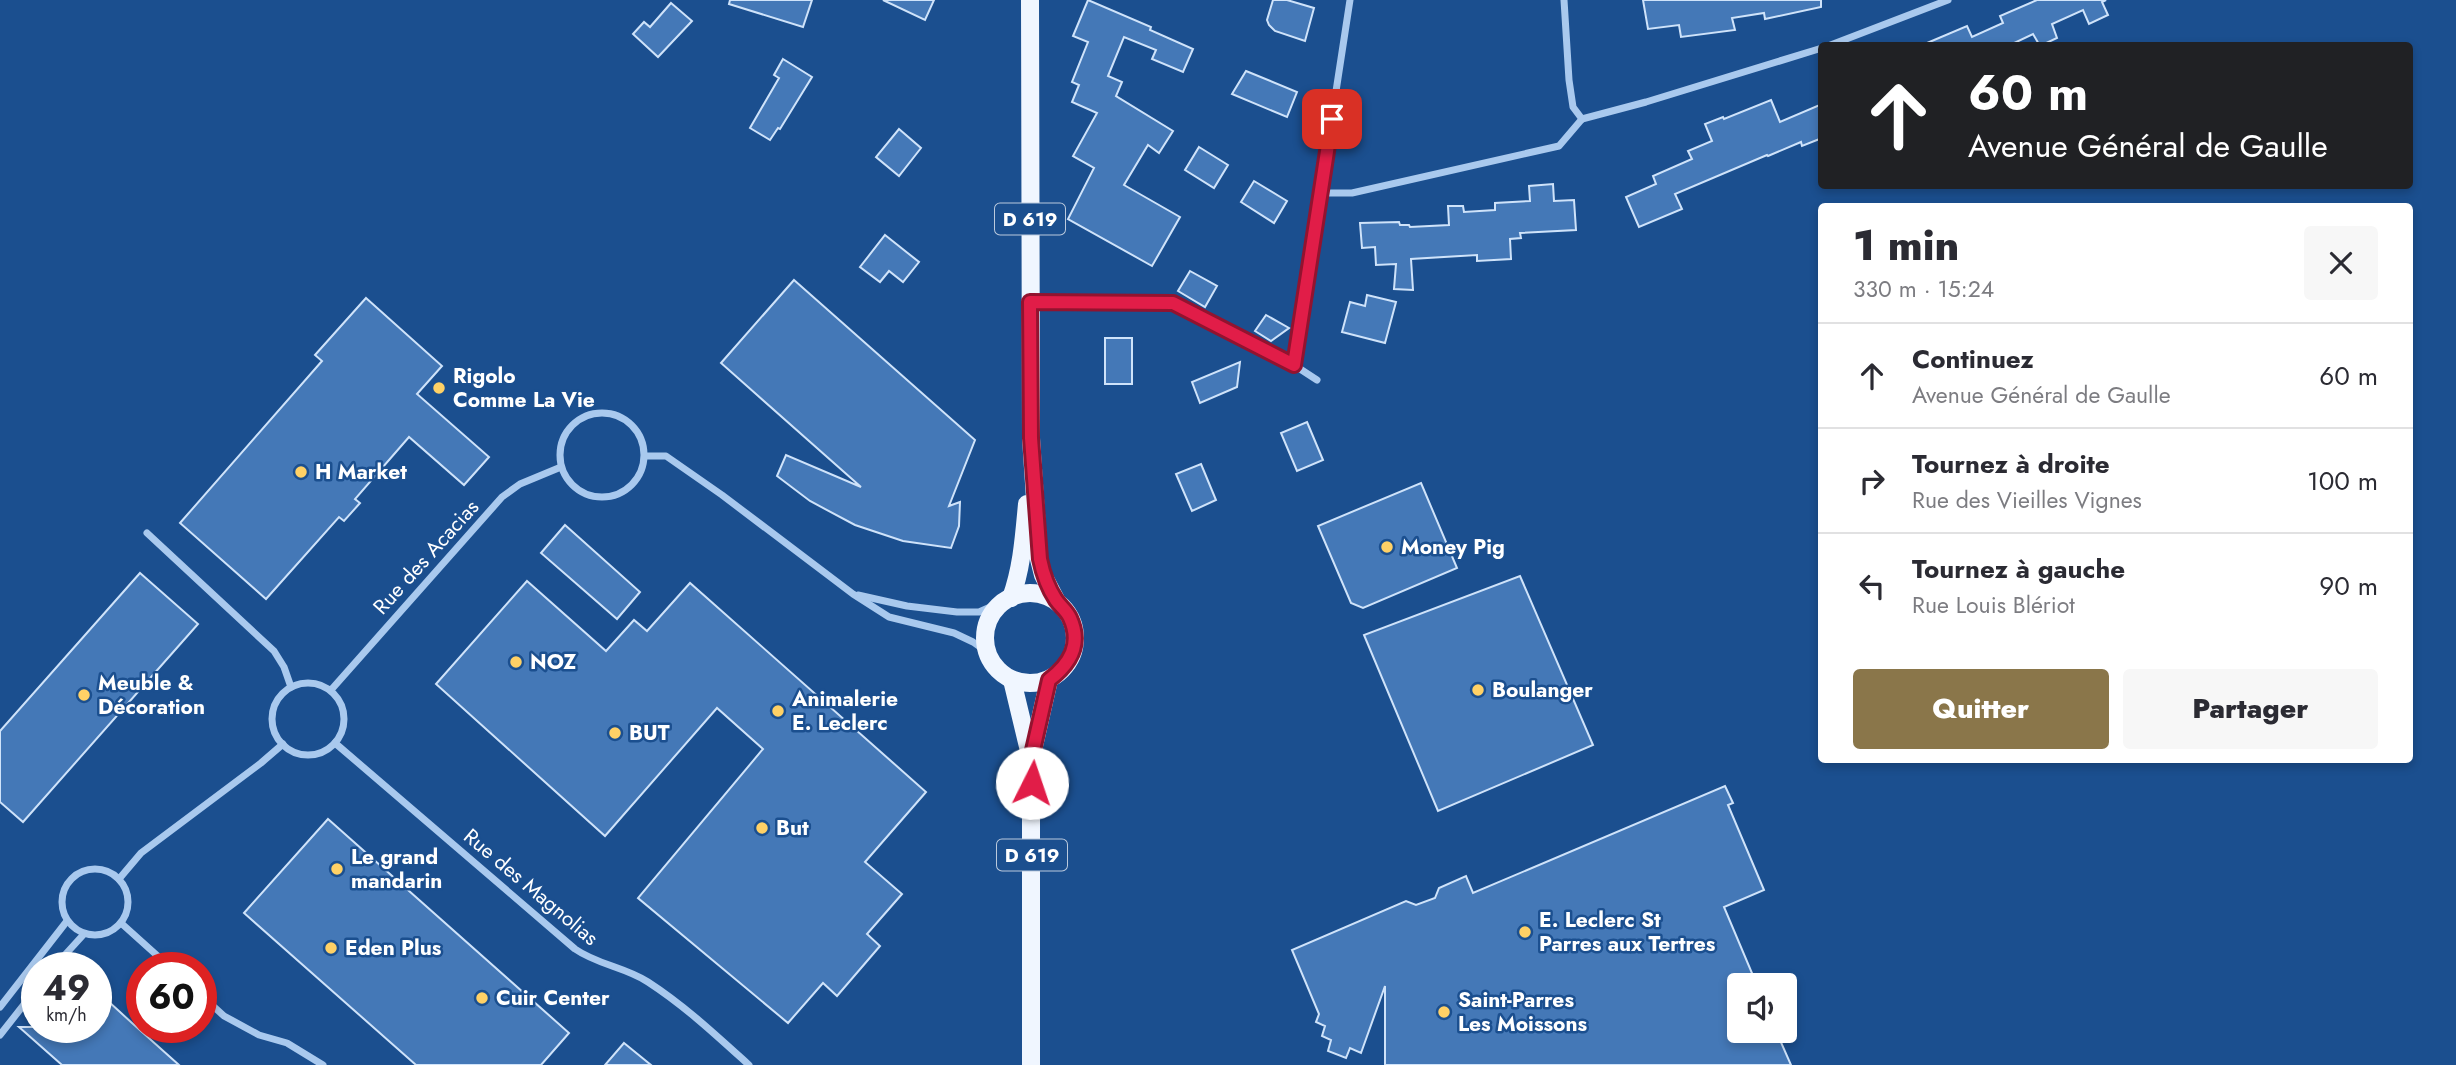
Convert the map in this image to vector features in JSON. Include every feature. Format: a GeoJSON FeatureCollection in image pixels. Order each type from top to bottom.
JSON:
{"type":"FeatureCollection","features":[{"type":"Feature","properties":{"kind":"main road","name":"D 619"},"geometry":{"type":"LineString","coordinates":[[1030,0],[1031,438],[1040,559],[1043,575],[1057,601]]}},
{"type":"Feature","properties":{"kind":"main road","name":"D 619"},"geometry":{"type":"LineString","coordinates":[[1007,600],[1016,584],[1025,534],[1031,438]]}},
{"type":"Feature","properties":{"kind":"main road"},"geometry":{"type":"LineString","coordinates":[[1021,594],[1040,594],[1057,601],[1070,615],[1076,634],[1074,652],[1064,669],[1049,680],[1030,684],[1012,680],[997,669],[987,652],[985,633],[991,615],[1007,600],[1021,594]]}},
{"type":"Feature","properties":{"kind":"main road","name":"D 619"},"geometry":{"type":"LineString","coordinates":[[1012,680],[1031,759]]}},
{"type":"Feature","properties":{"kind":"main road","name":"D 619"},"geometry":{"type":"LineString","coordinates":[[1031,1065],[1031,759],[1049,680]]}},
{"type":"Feature","properties":{"kind":"street"},"geometry":{"type":"LineString","coordinates":[[1294,365],[1350,0]]}},
{"type":"Feature","properties":{"kind":"street"},"geometry":{"type":"LineString","coordinates":[[1564,0],[1573,107],[1582,119]]}},
{"type":"Feature","properties":{"kind":"street"},"geometry":{"type":"LineString","coordinates":[[1838,42],[1948,0]]}},
{"type":"Feature","properties":{"kind":"street"},"geometry":{"type":"LineString","coordinates":[[1322,192],[1352,193],[1559,146],[1582,119],[1818,49]]}},
{"type":"Feature","properties":{"kind":"street"},"geometry":{"type":"LineString","coordinates":[[1030,302],[1173,303],[1294,365],[1317,380]]}},
{"type":"Feature","properties":{"kind":"street"},"geometry":{"type":"LineString","coordinates":[[592,414],[622,417],[635,428],[643,443],[645,456],[640,474],[624,492],[600,498],[583,493],[573,487],[561,467],[559,449],[567,430],[592,414]]}},
{"type":"Feature","properties":{"kind":"street"},"geometry":{"type":"LineString","coordinates":[[645,456],[666,456],[853,594],[889,617],[954,633],[987,652]]}},
{"type":"Feature","properties":{"kind":"street","name":"Rue des Acacias"},"geometry":{"type":"LineString","coordinates":[[331,690],[502,497],[520,484],[561,467]]}},
{"type":"Feature","properties":{"kind":"street"},"geometry":{"type":"LineString","coordinates":[[146,533],[274,650],[291,687]]}},
{"type":"Feature","properties":{"kind":"street"},"geometry":{"type":"LineString","coordinates":[[853,594],[907,606],[957,612],[979,612],[1007,600]]}},
{"type":"Feature","properties":{"kind":"street"},"geometry":{"type":"LineString","coordinates":[[311,682],[331,690],[341,703],[345,719],[344,728],[335,743],[323,752],[309,755],[295,752],[283,744],[275,733],[272,720],[280,695],[291,687],[311,682]]}},
{"type":"Feature","properties":{"kind":"street","name":"Rue des Magnolias"},"geometry":{"type":"LineString","coordinates":[[335,743],[575,949],[589,959],[648,982],[689,1012],[749,1065]]}},
{"type":"Feature","properties":{"kind":"street"},"geometry":{"type":"LineString","coordinates":[[119,879],[141,853],[261,764],[283,744]]}},
{"type":"Feature","properties":{"kind":"street"},"geometry":{"type":"LineString","coordinates":[[89,869],[105,870],[119,879],[127,893],[128,909],[121,923],[104,934],[84,934],[67,921],[62,905],[64,889],[74,876],[89,869]]}},
{"type":"Feature","properties":{"kind":"street"},"geometry":{"type":"LineString","coordinates":[[0,1007],[67,921]]}},
{"type":"Feature","properties":{"kind":"street"},"geometry":{"type":"LineString","coordinates":[[121,923],[153,952]]}},
{"type":"Feature","properties":{"kind":"street"},"geometry":{"type":"LineString","coordinates":[[68,952],[84,934]]}},
{"type":"Feature","properties":{"kind":"street"},"geometry":{"type":"LineString","coordinates":[[0,1035],[21,1008]]}},
{"type":"Feature","properties":{"kind":"street"},"geometry":{"type":"LineString","coordinates":[[217,1010],[259,1035],[287,1043],[323,1065]]}},
{"type":"Feature","properties":{"kind":"building"},"geometry":{"type":"Polygon","coordinates":[[[730,0],[812,0],[803,27],[729,4],[730,0]]]}},
{"type":"Feature","properties":{"kind":"building"},"geometry":{"type":"Polygon","coordinates":[[[883,0],[934,0],[925,20],[883,0]]]}},
{"type":"Feature","properties":{"kind":"building"},"geometry":{"type":"Polygon","coordinates":[[[1088,0],[1151,27],[1150,30],[1193,49],[1183,72],[1152,59],[1156,50],[1124,37],[1108,76],[1122,82],[1116,96],[1173,131],[1159,153],[1148,145],[1124,185],[1180,217],[1152,266],[1068,219],[1094,168],[1073,156],[1097,113],[1072,102],[1079,85],[1072,82],[1088,42],[1073,36],[1088,0]]]}},
{"type":"Feature","properties":{"kind":"building"},"geometry":{"type":"Polygon","coordinates":[[[1273,0],[1287,0],[1314,8],[1305,41],[1275,31],[1269,25],[1267,20],[1273,0]]]}},
{"type":"Feature","properties":{"kind":"building"},"geometry":{"type":"Polygon","coordinates":[[[1643,0],[1821,0],[1821,7],[1765,19],[1764,13],[1732,18],[1735,30],[1681,37],[1679,25],[1648,29],[1643,0]]]}},
{"type":"Feature","properties":{"kind":"building"},"geometry":{"type":"Polygon","coordinates":[[[2037,0],[2106,0],[2102,2],[2108,15],[2089,24],[2083,10],[2052,24],[2057,38],[2048,42],[2038,42],[2033,34],[2016,42],[1929,42],[1967,26],[1972,37],[2003,23],[2000,16],[2037,0]]]}},
{"type":"Feature","properties":{"kind":"building"},"geometry":{"type":"Polygon","coordinates":[[[671,3],[692,21],[658,57],[633,34],[644,22],[650,27],[671,3]]]}},
{"type":"Feature","properties":{"kind":"building"},"geometry":{"type":"Polygon","coordinates":[[[783,59],[812,77],[780,129],[778,128],[770,140],[750,128],[779,78],[774,75],[783,59]]]}},
{"type":"Feature","properties":{"kind":"building"},"geometry":{"type":"Polygon","coordinates":[[[1246,71],[1297,92],[1287,117],[1232,94],[1246,71]]]}},
{"type":"Feature","properties":{"kind":"building"},"geometry":{"type":"Polygon","coordinates":[[[1771,100],[1780,122],[1818,106],[1818,140],[1802,146],[1801,142],[1675,194],[1682,209],[1639,227],[1626,197],[1656,184],[1653,176],[1692,159],[1688,151],[1712,141],[1705,124],[1723,117],[1724,119],[1771,100]]]}},
{"type":"Feature","properties":{"kind":"building"},"geometry":{"type":"Polygon","coordinates":[[[899,129],[921,148],[899,176],[876,157],[899,129]]]}},
{"type":"Feature","properties":{"kind":"building"},"geometry":{"type":"Polygon","coordinates":[[[1199,147],[1228,165],[1214,188],[1185,170],[1199,147]]]}},
{"type":"Feature","properties":{"kind":"building"},"geometry":{"type":"Polygon","coordinates":[[[1254,181],[1287,201],[1274,223],[1241,202],[1254,181]]]}},
{"type":"Feature","properties":{"kind":"building"},"geometry":{"type":"Polygon","coordinates":[[[1553,184],[1554,201],[1574,200],[1576,230],[1520,233],[1521,238],[1510,239],[1511,259],[1477,261],[1477,255],[1411,259],[1413,290],[1394,289],[1396,264],[1376,265],[1375,247],[1362,248],[1360,223],[1399,222],[1400,225],[1410,227],[1449,225],[1448,206],[1463,206],[1464,212],[1495,210],[1495,203],[1530,201],[1529,186],[1553,184]]]}},
{"type":"Feature","properties":{"kind":"building"},"geometry":{"type":"Polygon","coordinates":[[[885,235],[919,262],[903,282],[889,271],[880,282],[860,267],[885,235]]]}},
{"type":"Feature","properties":{"kind":"building"},"geometry":{"type":"Polygon","coordinates":[[[1190,271],[1217,286],[1205,307],[1178,291],[1190,271]]]}},
{"type":"Feature","properties":{"kind":"building"},"geometry":{"type":"Polygon","coordinates":[[[794,280],[975,440],[949,506],[960,502],[959,526],[951,548],[903,541],[855,525],[810,501],[777,476],[786,455],[861,487],[721,363],[794,280]]]}},
{"type":"Feature","properties":{"kind":"building"},"geometry":{"type":"Polygon","coordinates":[[[1367,295],[1396,302],[1385,343],[1342,332],[1350,302],[1365,306],[1367,295]]]}},
{"type":"Feature","properties":{"kind":"building","name":"H Market"},"geometry":{"type":"Polygon","coordinates":[[[366,298],[442,366],[417,394],[489,457],[464,485],[409,437],[355,499],[360,503],[344,521],[339,517],[266,599],[180,523],[322,361],[315,355],[366,298]]]}},
{"type":"Feature","properties":{"kind":"building"},"geometry":{"type":"Polygon","coordinates":[[[1266,315],[1289,328],[1271,341],[1255,331],[1266,315]]]}},
{"type":"Feature","properties":{"kind":"building"},"geometry":{"type":"Polygon","coordinates":[[[1105,338],[1132,338],[1132,384],[1105,384],[1105,338]]]}},
{"type":"Feature","properties":{"kind":"building"},"geometry":{"type":"Polygon","coordinates":[[[1240,362],[1237,387],[1200,403],[1192,382],[1240,362]]]}},
{"type":"Feature","properties":{"kind":"building"},"geometry":{"type":"Polygon","coordinates":[[[1307,422],[1323,460],[1297,471],[1281,433],[1307,422]]]}},
{"type":"Feature","properties":{"kind":"building"},"geometry":{"type":"Polygon","coordinates":[[[1201,464],[1216,500],[1192,511],[1176,474],[1201,464]]]}},
{"type":"Feature","properties":{"kind":"building","name":"Money Pig"},"geometry":{"type":"Polygon","coordinates":[[[1421,483],[1457,568],[1363,608],[1351,603],[1318,526],[1421,483]]]}},
{"type":"Feature","properties":{"kind":"building"},"geometry":{"type":"Polygon","coordinates":[[[565,525],[640,592],[617,619],[541,553],[565,525]]]}},
{"type":"Feature","properties":{"kind":"building","name":"Meuble & Décoration"},"geometry":{"type":"Polygon","coordinates":[[[140,573],[198,624],[23,822],[0,802],[0,731],[140,573]]]}},
{"type":"Feature","properties":{"kind":"building","name":"Boulanger"},"geometry":{"type":"Polygon","coordinates":[[[1520,576],[1593,745],[1438,811],[1364,635],[1520,576]]]}},
{"type":"Feature","properties":{"kind":"building"},"geometry":{"type":"Polygon","coordinates":[[[527,581],[606,651],[634,620],[647,631],[690,583],[926,792],[865,862],[902,894],[867,934],[880,946],[837,996],[823,983],[788,1023],[638,898],[763,749],[717,708],[605,836],[436,684],[527,581]]]}},
{"type":"Feature","properties":{"kind":"building","name":"E. Leclerc St Parres aux Tertres"},"geometry":{"type":"Polygon","coordinates":[[[1725,786],[1733,803],[1728,805],[1764,890],[1724,907],[1752,973],[1727,973],[1727,1043],[1781,1043],[1791,1065],[1385,1065],[1385,986],[1361,1053],[1350,1048],[1346,1058],[1328,1051],[1331,1040],[1322,1036],[1325,1026],[1316,1022],[1319,1014],[1292,950],[1406,901],[1416,905],[1435,898],[1439,888],[1466,876],[1473,893],[1725,786]]]}},
{"type":"Feature","properties":{"kind":"building"},"geometry":{"type":"Polygon","coordinates":[[[328,819],[569,1033],[541,1065],[416,1065],[244,913],[328,819]]]}},
{"type":"Feature","properties":{"kind":"building"},"geometry":{"type":"Polygon","coordinates":[[[112,1004],[126,1017],[126,1043],[155,1043],[179,1065],[62,1065],[37,1043],[112,1043],[112,1004]]]}},
{"type":"Feature","properties":{"kind":"building"},"geometry":{"type":"Polygon","coordinates":[[[624,1043],[651,1065],[605,1065],[624,1043]]]}},
{"type":"Feature","properties":{"kind":"place","name":"Rigolo Comme La Vie"},"geometry":{"type":"Point","coordinates":[439,388]}},
{"type":"Feature","properties":{"kind":"place","name":"H Market"},"geometry":{"type":"Point","coordinates":[301,472]}},
{"type":"Feature","properties":{"kind":"place","name":"Money Pig"},"geometry":{"type":"Point","coordinates":[1387,547]}},
{"type":"Feature","properties":{"kind":"place","name":"NOZ"},"geometry":{"type":"Point","coordinates":[516,662]}},
{"type":"Feature","properties":{"kind":"place","name":"Boulanger"},"geometry":{"type":"Point","coordinates":[1478,690]}},
{"type":"Feature","properties":{"kind":"place","name":"Meuble & Décoration"},"geometry":{"type":"Point","coordinates":[84,695]}},
{"type":"Feature","properties":{"kind":"place","name":"Animalerie E. Leclerc"},"geometry":{"type":"Point","coordinates":[778,711]}},
{"type":"Feature","properties":{"kind":"place","name":"BUT"},"geometry":{"type":"Point","coordinates":[615,733]}},
{"type":"Feature","properties":{"kind":"place","name":"But"},"geometry":{"type":"Point","coordinates":[762,828]}},
{"type":"Feature","properties":{"kind":"place","name":"Le grand mandarin"},"geometry":{"type":"Point","coordinates":[337,869]}},
{"type":"Feature","properties":{"kind":"place","name":"E. Leclerc St Parres aux Tertres"},"geometry":{"type":"Point","coordinates":[1525,932]}},
{"type":"Feature","properties":{"kind":"place","name":"Eden Plus"},"geometry":{"type":"Point","coordinates":[331,948]}},
{"type":"Feature","properties":{"kind":"place","name":"Cuir Center"},"geometry":{"type":"Point","coordinates":[482,998]}},
{"type":"Feature","properties":{"kind":"place","name":"Saint-Parres Les Moissons"},"geometry":{"type":"Point","coordinates":[1444,1012]}},
{"type":"Feature","properties":{"kind":"route"},"geometry":{"type":"LineString","coordinates":[[1032,783],[1031,759],[1049,680],[1064,669],[1074,652],[1076,634],[1070,615],[1057,601],[1043,575],[1040,559],[1031,438],[1030,302],[1173,303],[1294,365],[1332,119]]}}]}
